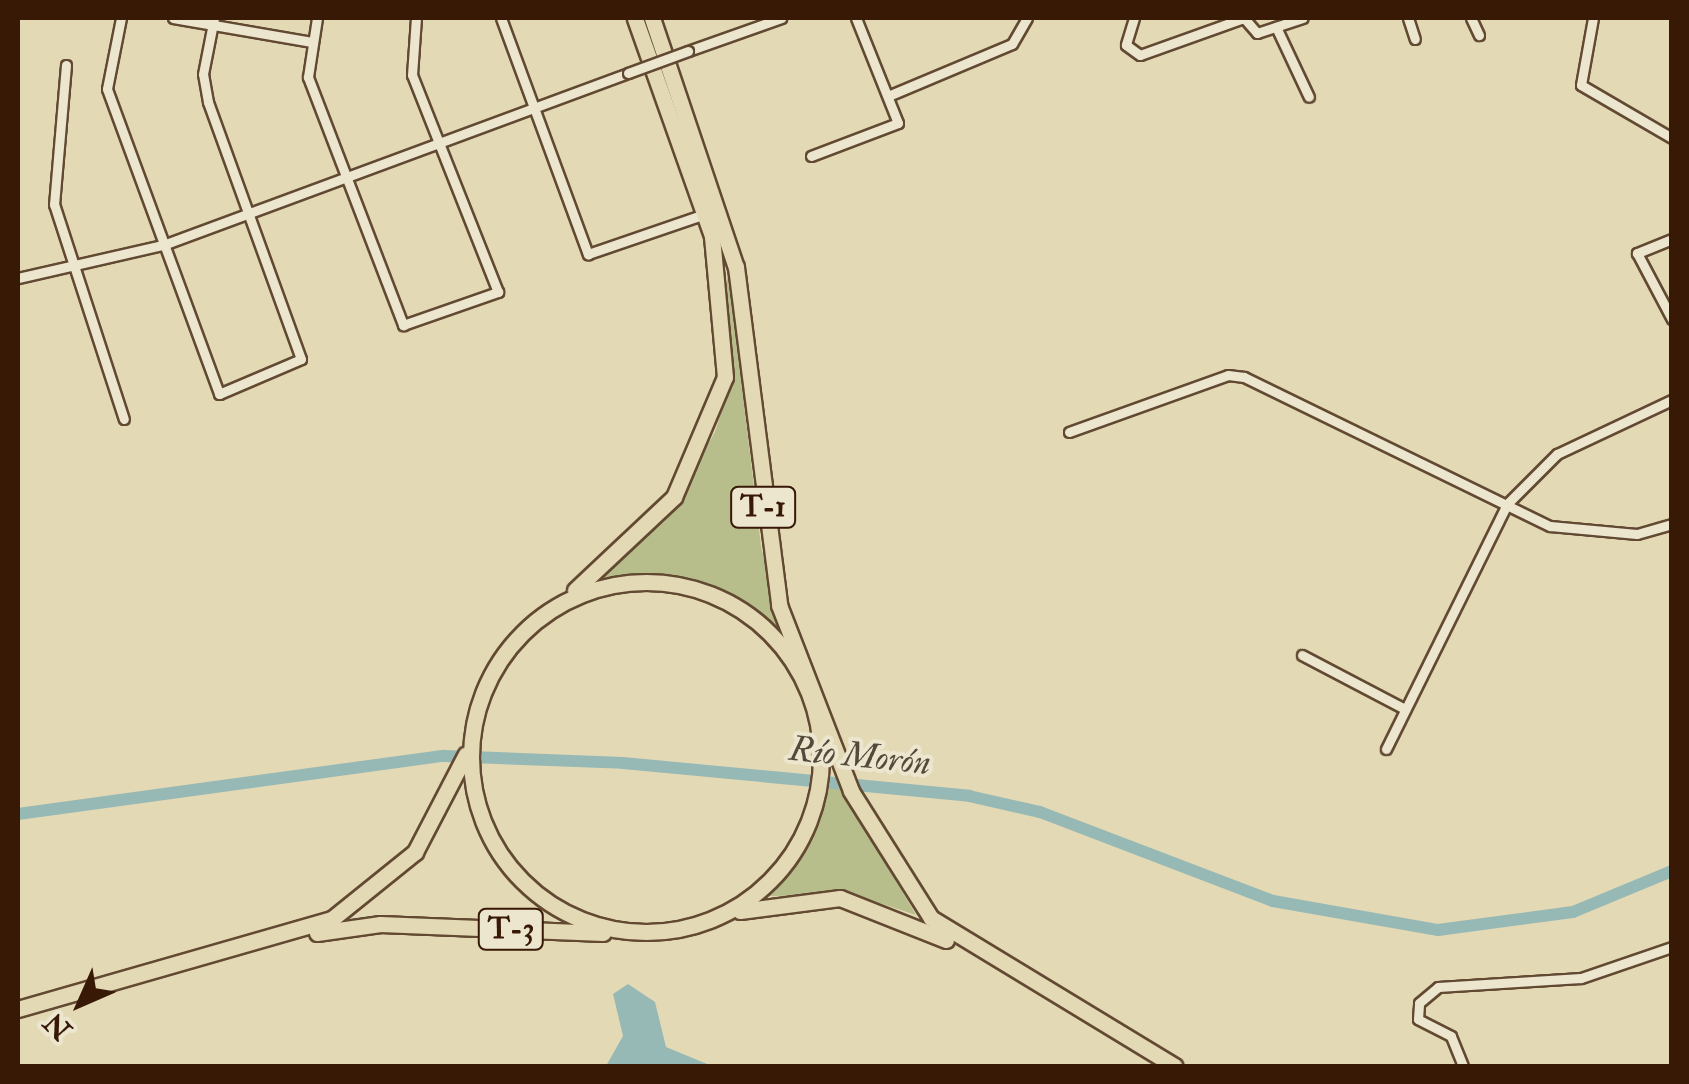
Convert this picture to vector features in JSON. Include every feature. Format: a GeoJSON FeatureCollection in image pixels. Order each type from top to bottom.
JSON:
{"type":"FeatureCollection","features":[{"type":"Feature","properties":{"kind":"highway","name":"T-1"},"geometry":{"type":"LineString","coordinates":[[636,18],[704,214],[725,338],[710,428],[655,521],[544,614],[496,665],[472,731],[467,766],[486,828],[527,885],[574,916],[642,932],[810,897],[886,909],[1155,1066]]}},
{"type":"Feature","properties":{"kind":"highway","name":"T-1"},"geometry":{"type":"LineString","coordinates":[[652,18],[736,268],[770,565],[829,761],[931,918],[1174,1066]]}},
{"type":"Feature","properties":{"kind":"highway","name":"T-1"},"geometry":{"type":"LineString","coordinates":[[544,614],[622,583],[692,588],[765,629],[811,700]]}},
{"type":"Feature","properties":{"kind":"highway","name":"T-1"},"geometry":{"type":"LineString","coordinates":[[711,920],[779,872],[829,761]]}},
{"type":"Feature","properties":{"kind":"highway","name":"T-3"},"geometry":{"type":"LineString","coordinates":[[274,942],[332,919],[394,873],[439,818],[467,766]]}},
{"type":"Feature","properties":{"kind":"highway","name":"T-3"},"geometry":{"type":"LineString","coordinates":[[18,1009],[274,942],[380,924],[642,932]]}},
{"type":"Feature","properties":{"kind":"street"},"geometry":{"type":"LineString","coordinates":[[121,18],[107,89],[219,394],[301,360],[205,88],[213,20]]}},
{"type":"Feature","properties":{"kind":"street"},"geometry":{"type":"LineString","coordinates":[[173,18],[213,20],[312,42]]}},
{"type":"Feature","properties":{"kind":"street"},"geometry":{"type":"LineString","coordinates":[[317,18],[308,77],[398,322],[498,292],[441,140],[412,75],[416,18]]}},
{"type":"Feature","properties":{"kind":"street"},"geometry":{"type":"LineString","coordinates":[[501,18],[588,254],[704,214]]}},
{"type":"Feature","properties":{"kind":"street"},"geometry":{"type":"LineString","coordinates":[[18,278],[72,272],[166,244],[782,18]]}},
{"type":"Feature","properties":{"kind":"street"},"geometry":{"type":"LineString","coordinates":[[812,156],[898,123],[856,18]]}},
{"type":"Feature","properties":{"kind":"street"},"geometry":{"type":"LineString","coordinates":[[888,96],[1012,44],[1028,18]]}},
{"type":"Feature","properties":{"kind":"street"},"geometry":{"type":"LineString","coordinates":[[1134,18],[1126,46],[1140,55],[1244,18],[1255,32],[1304,18]]}},
{"type":"Feature","properties":{"kind":"street"},"geometry":{"type":"LineString","coordinates":[[1408,18],[1415,39]]}},
{"type":"Feature","properties":{"kind":"street"},"geometry":{"type":"LineString","coordinates":[[1471,18],[1479,35]]}},
{"type":"Feature","properties":{"kind":"street"},"geometry":{"type":"LineString","coordinates":[[1593,18],[1581,85],[1672,138]]}},
{"type":"Feature","properties":{"kind":"street"},"geometry":{"type":"LineString","coordinates":[[1276,27],[1309,97]]}},
{"type":"Feature","properties":{"kind":"street"},"geometry":{"type":"LineString","coordinates":[[66,65],[54,204],[72,272],[124,419]]}},
{"type":"Feature","properties":{"kind":"street"},"geometry":{"type":"LineString","coordinates":[[1672,238],[1638,253],[1672,319]]}},
{"type":"Feature","properties":{"kind":"street"},"geometry":{"type":"LineString","coordinates":[[1068,432],[1228,375],[1244,377],[1507,504],[1580,532],[1637,534],[1672,524]]}},
{"type":"Feature","properties":{"kind":"street"},"geometry":{"type":"LineString","coordinates":[[1386,749],[1507,504],[1556,454],[1672,400]]}},
{"type":"Feature","properties":{"kind":"street"},"geometry":{"type":"LineString","coordinates":[[1302,655],[1405,710]]}},
{"type":"Feature","properties":{"kind":"street"},"geometry":{"type":"LineString","coordinates":[[1463,1066],[1451,1036],[1418,1019],[1419,1004],[1438,987],[1534,986],[1672,946]]}},
{"type":"Feature","properties":{"kind":"green space"},"geometry":{"type":"Polygon","coordinates":[[[727,261],[761,546],[783,636],[747,604],[690,578],[593,582],[664,522],[715,432],[727,394],[727,261]]]}},
{"type":"Feature","properties":{"kind":"green space"},"geometry":{"type":"Polygon","coordinates":[[[826,788],[841,789],[916,915],[855,895],[763,896],[805,847],[826,788]]]}},
{"type":"Feature","properties":{"kind":"water"},"geometry":{"type":"Polygon","coordinates":[[[628,984],[655,1002],[666,1047],[712,1066],[606,1066],[623,1036],[613,994],[628,984]]]}},
{"type":"Feature","properties":{"kind":"waterway","name":"Río Morón"},"geometry":{"type":"LineString","coordinates":[[18,814],[444,756],[623,763],[969,796],[1040,812],[1273,901],[1438,930],[1573,912],[1672,871]]}}]}
